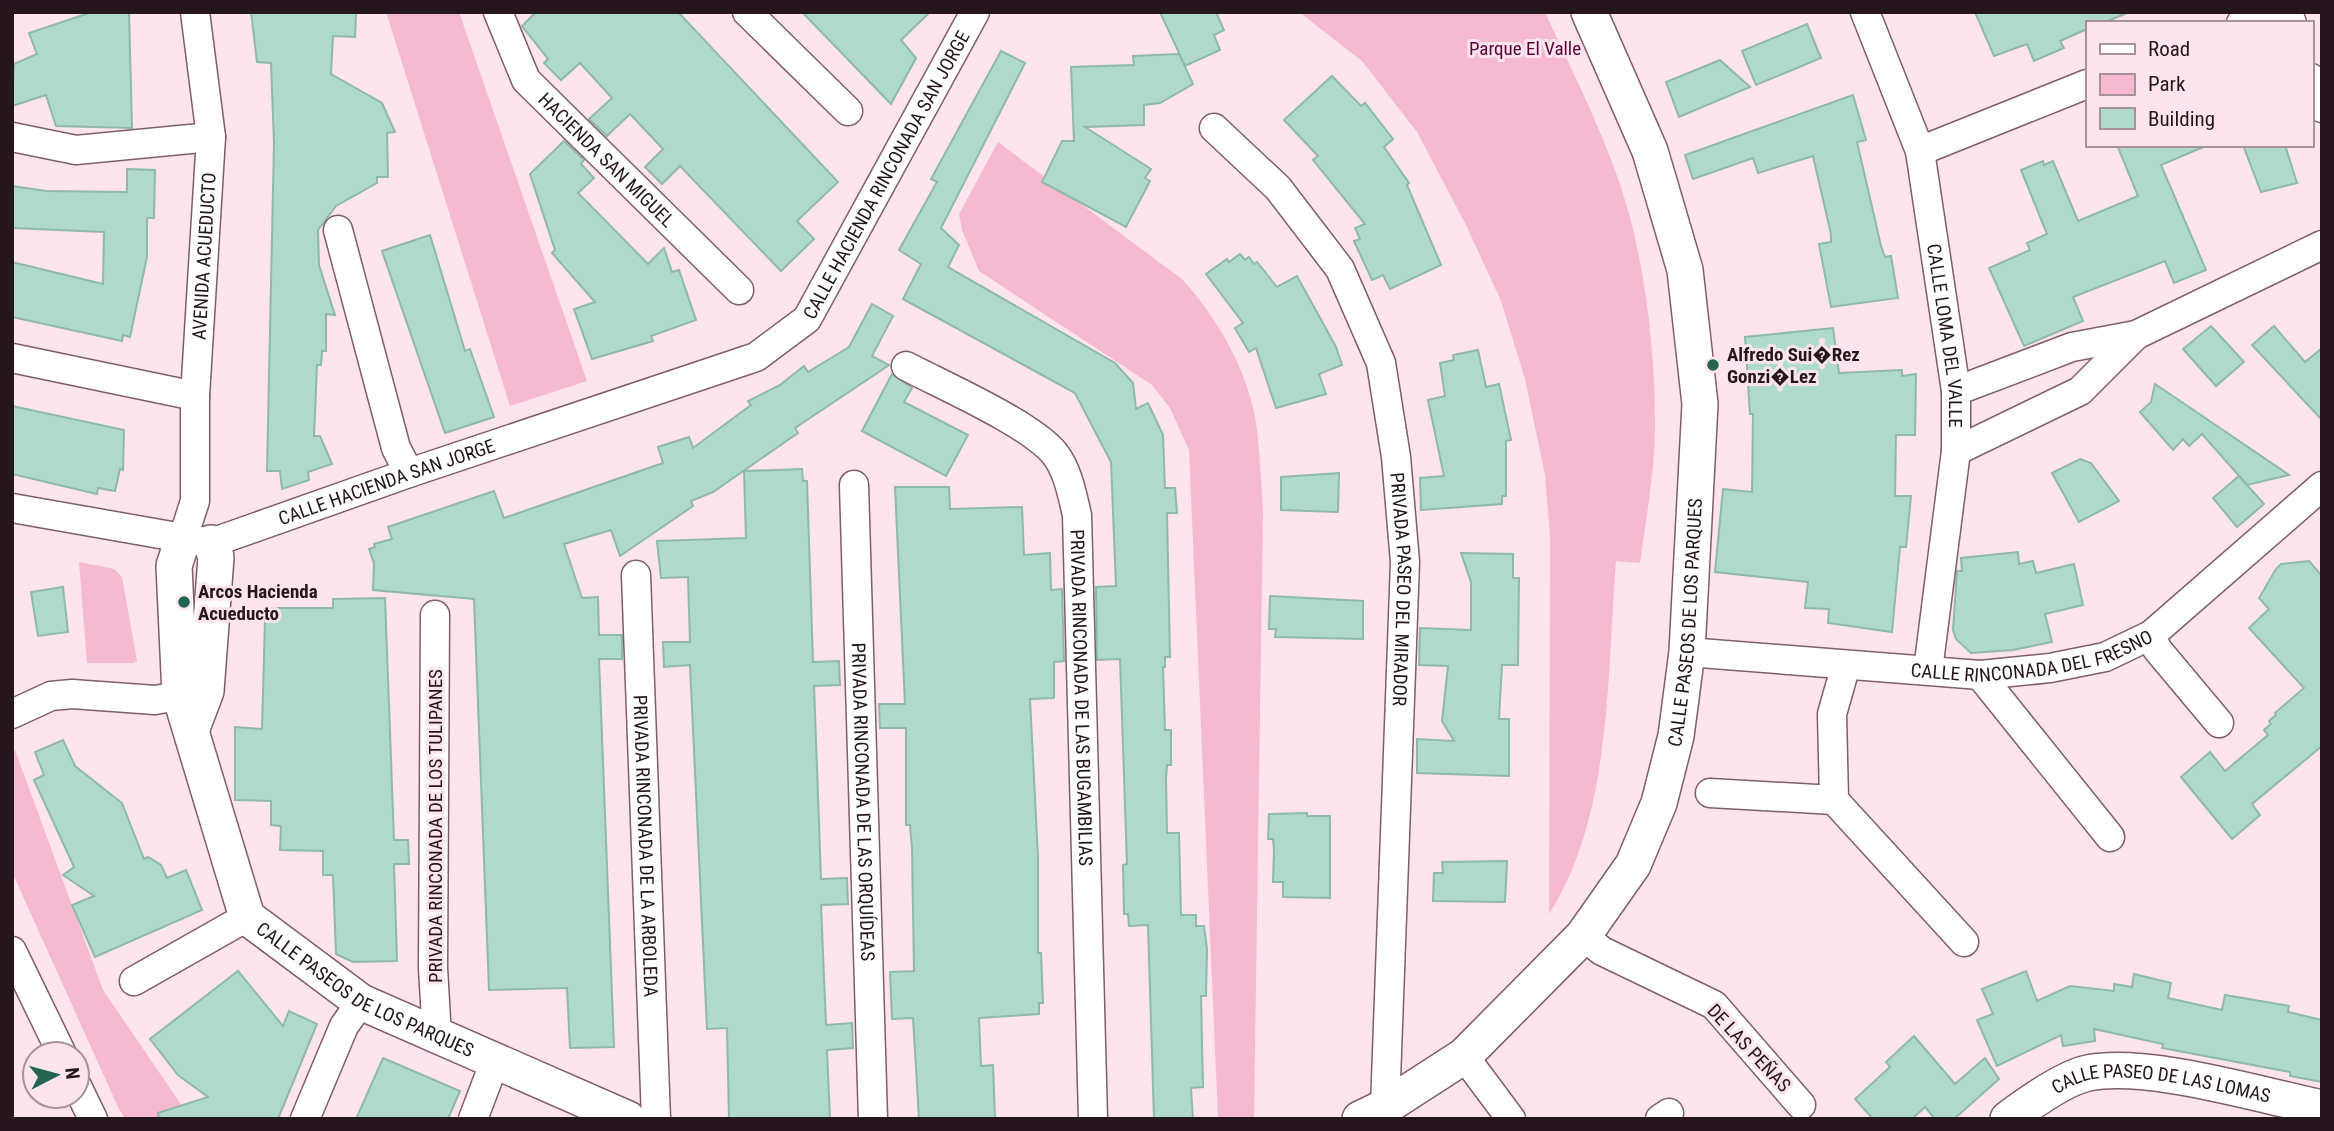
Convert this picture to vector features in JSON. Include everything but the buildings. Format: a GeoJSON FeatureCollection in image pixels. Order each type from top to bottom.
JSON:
{"type":"FeatureCollection","features":[{"type":"Feature","properties":{"kind":"street","name":"AVENIDA ACUEDUCTO"},"geometry":{"type":"LineString","coordinates":[[193,693],[216,557],[197,541],[195,501],[195,396],[211,136],[195,12]]}},
{"type":"Feature","properties":{"kind":"street","name":"HACIENDA SAN MIGUEL"},"geometry":{"type":"LineString","coordinates":[[498,12],[526,80],[739,290]]}},
{"type":"Feature","properties":{"kind":"street"},"geometry":{"type":"LineString","coordinates":[[747,12],[848,111]]}},
{"type":"Feature","properties":{"kind":"street","name":"CALLE HACIENDA RINCONADA SAN JORGE"},"geometry":{"type":"LineString","coordinates":[[756,357],[807,319],[975,12]]}},
{"type":"Feature","properties":{"kind":"street","name":"CALLE PASEOS DE LOS PARQUES"},"geometry":{"type":"LineString","coordinates":[[1373,1113],[1464,1056],[1583,936],[1633,865],[1659,803],[1675,736],[1686,652],[1700,404],[1685,270],[1650,151],[1589,12]]}},
{"type":"Feature","properties":{"kind":"street","name":"CALLE LOMA DEL VALLE"},"geometry":{"type":"LineString","coordinates":[[1866,12],[1920,150],[1956,391],[1956,451],[1928,670]]}},
{"type":"Feature","properties":{"kind":"street"},"geometry":{"type":"LineString","coordinates":[[2246,21],[2268,12]]}},
{"type":"Feature","properties":{"kind":"street"},"geometry":{"type":"LineString","coordinates":[[2313,83],[2322,108]]}},
{"type":"Feature","properties":{"kind":"street"},"geometry":{"type":"LineString","coordinates":[[1920,150],[2086,84]]}},
{"type":"Feature","properties":{"kind":"street","name":"PRIVADA PASEO DEL MIRADOR"},"geometry":{"type":"LineString","coordinates":[[1214,128],[1278,188],[1340,269],[1381,363],[1396,457],[1405,562],[1373,1113]]}},
{"type":"Feature","properties":{"kind":"street"},"geometry":{"type":"LineString","coordinates":[[12,136],[76,150],[211,136]]}},
{"type":"Feature","properties":{"kind":"street"},"geometry":{"type":"LineString","coordinates":[[338,230],[396,448],[409,473]]}},
{"type":"Feature","properties":{"kind":"street"},"geometry":{"type":"LineString","coordinates":[[1956,391],[2072,347],[2136,335],[2322,245]]}},
{"type":"Feature","properties":{"kind":"street"},"geometry":{"type":"LineString","coordinates":[[1956,451],[2080,391],[2136,335]]}},
{"type":"Feature","properties":{"kind":"street","name":"CALLE HACIENDA SAN JORGE"},"geometry":{"type":"LineString","coordinates":[[12,508],[197,541],[756,357]]}},
{"type":"Feature","properties":{"kind":"street"},"geometry":{"type":"LineString","coordinates":[[12,358],[195,396]]}},
{"type":"Feature","properties":{"kind":"street","name":"PRIVADA RINCONADA DE LAS BUGAMBILIAS"},"geometry":{"type":"LineString","coordinates":[[906,366],[1035,435],[1056,455],[1071,486],[1077,515],[1093,1119]]}},
{"type":"Feature","properties":{"kind":"street","name":"PRIVADA RINCONADA DE LAS ORQUÍDEAS"},"geometry":{"type":"LineString","coordinates":[[854,485],[873,1119]]}},
{"type":"Feature","properties":{"kind":"street","name":"CALLE RINCONADA DEL FRESNO"},"geometry":{"type":"LineString","coordinates":[[1686,652],[1980,675],[2050,668],[2105,657],[2151,635],[2322,486]]}},
{"type":"Feature","properties":{"kind":"street","name":"PRIVADA RINCONADA DE LA ARBOLEDA"},"geometry":{"type":"LineString","coordinates":[[636,575],[656,1119]]}},
{"type":"Feature","properties":{"kind":"street","name":"PRIVADA RINCONADA DE LOS TULIPANES"},"geometry":{"type":"LineString","coordinates":[[435,615],[433,968],[437,1037]]}},
{"type":"Feature","properties":{"kind":"street"},"geometry":{"type":"LineString","coordinates":[[2151,635],[2157,649],[2220,723]]}},
{"type":"Feature","properties":{"kind":"street"},"geometry":{"type":"LineString","coordinates":[[1846,666],[1832,714],[1834,800],[1964,942]]}},
{"type":"Feature","properties":{"kind":"street"},"geometry":{"type":"LineString","coordinates":[[1980,675],[2110,837]]}},
{"type":"Feature","properties":{"kind":"street"},"geometry":{"type":"LineString","coordinates":[[12,714],[51,696],[72,694],[155,700],[193,693]]}},
{"type":"Feature","properties":{"kind":"street","name":"CALLE PASEOS DE LOS PARQUES"},"geometry":{"type":"LineString","coordinates":[[193,693],[191,728],[247,917],[361,1002],[628,1119]]}},
{"type":"Feature","properties":{"kind":"street"},"geometry":{"type":"LineString","coordinates":[[1710,793],[1834,800]]}},
{"type":"Feature","properties":{"kind":"street"},"geometry":{"type":"LineString","coordinates":[[134,981],[247,917]]}},
{"type":"Feature","properties":{"kind":"street","name":"DE LAS PEÑAS"},"geometry":{"type":"LineString","coordinates":[[1583,936],[1602,951],[1714,1005],[1801,1105]]}},
{"type":"Feature","properties":{"kind":"street"},"geometry":{"type":"LineString","coordinates":[[12,951],[55,1040]]}},
{"type":"Feature","properties":{"kind":"street"},"geometry":{"type":"LineString","coordinates":[[305,1119],[344,1026],[361,1002]]}},
{"type":"Feature","properties":{"kind":"street"},"geometry":{"type":"LineString","coordinates":[[1464,1056],[1511,1119]]}},
{"type":"Feature","properties":{"kind":"street"},"geometry":{"type":"LineString","coordinates":[[473,1119],[495,1061]]}},
{"type":"Feature","properties":{"kind":"street","name":"CALLE PASEO DE LAS LOMAS"},"geometry":{"type":"LineString","coordinates":[[2008,1119],[2033,1100],[2087,1073],[2149,1072],[2322,1108]]}},
{"type":"Feature","properties":{"kind":"green space"},"geometry":{"type":"Polygon","coordinates":[[[386,12],[459,12],[587,381],[510,406],[386,12]]]}},
{"type":"Feature","properties":{"kind":"green space","name":"Parque El Valle"},"geometry":{"type":"Polygon","coordinates":[[[1299,12],[1545,12],[1616,173],[1633,229],[1643,277],[1652,351],[1655,442],[1652,477],[1640,563],[1616,561],[1603,743],[1596,789],[1585,833],[1570,875],[1549,914],[1550,537],[1545,475],[1525,379],[1501,301],[1466,225],[1417,132],[1362,61],[1299,12]]]}},
{"type":"Feature","properties":{"kind":"green space"},"geometry":{"type":"Polygon","coordinates":[[[998,142],[1183,280],[1208,311],[1230,347],[1252,404],[1263,510],[1254,1119],[1218,1119],[1189,450],[1170,408],[1152,385],[979,271],[962,230],[959,214],[998,142]]]}},
{"type":"Feature","properties":{"kind":"green space"},"geometry":{"type":"Polygon","coordinates":[[[79,562],[114,569],[122,577],[137,661],[87,663],[79,562]]]}},
{"type":"Feature","properties":{"kind":"green space"},"geometry":{"type":"Polygon","coordinates":[[[15,750],[103,990],[191,1119],[125,1119],[118,1107],[91,1047],[91,1040],[88,1040],[12,872],[12,753],[15,750]]]}},
{"type":"Feature","properties":{"kind":"place","name":"Alfredo Sui�Rez Gonzi�Lez"},"geometry":{"type":"Point","coordinates":[1713,365]}},
{"type":"Feature","properties":{"kind":"place","name":"Arcos Hacienda Acueducto"},"geometry":{"type":"Point","coordinates":[184,602]}}]}
